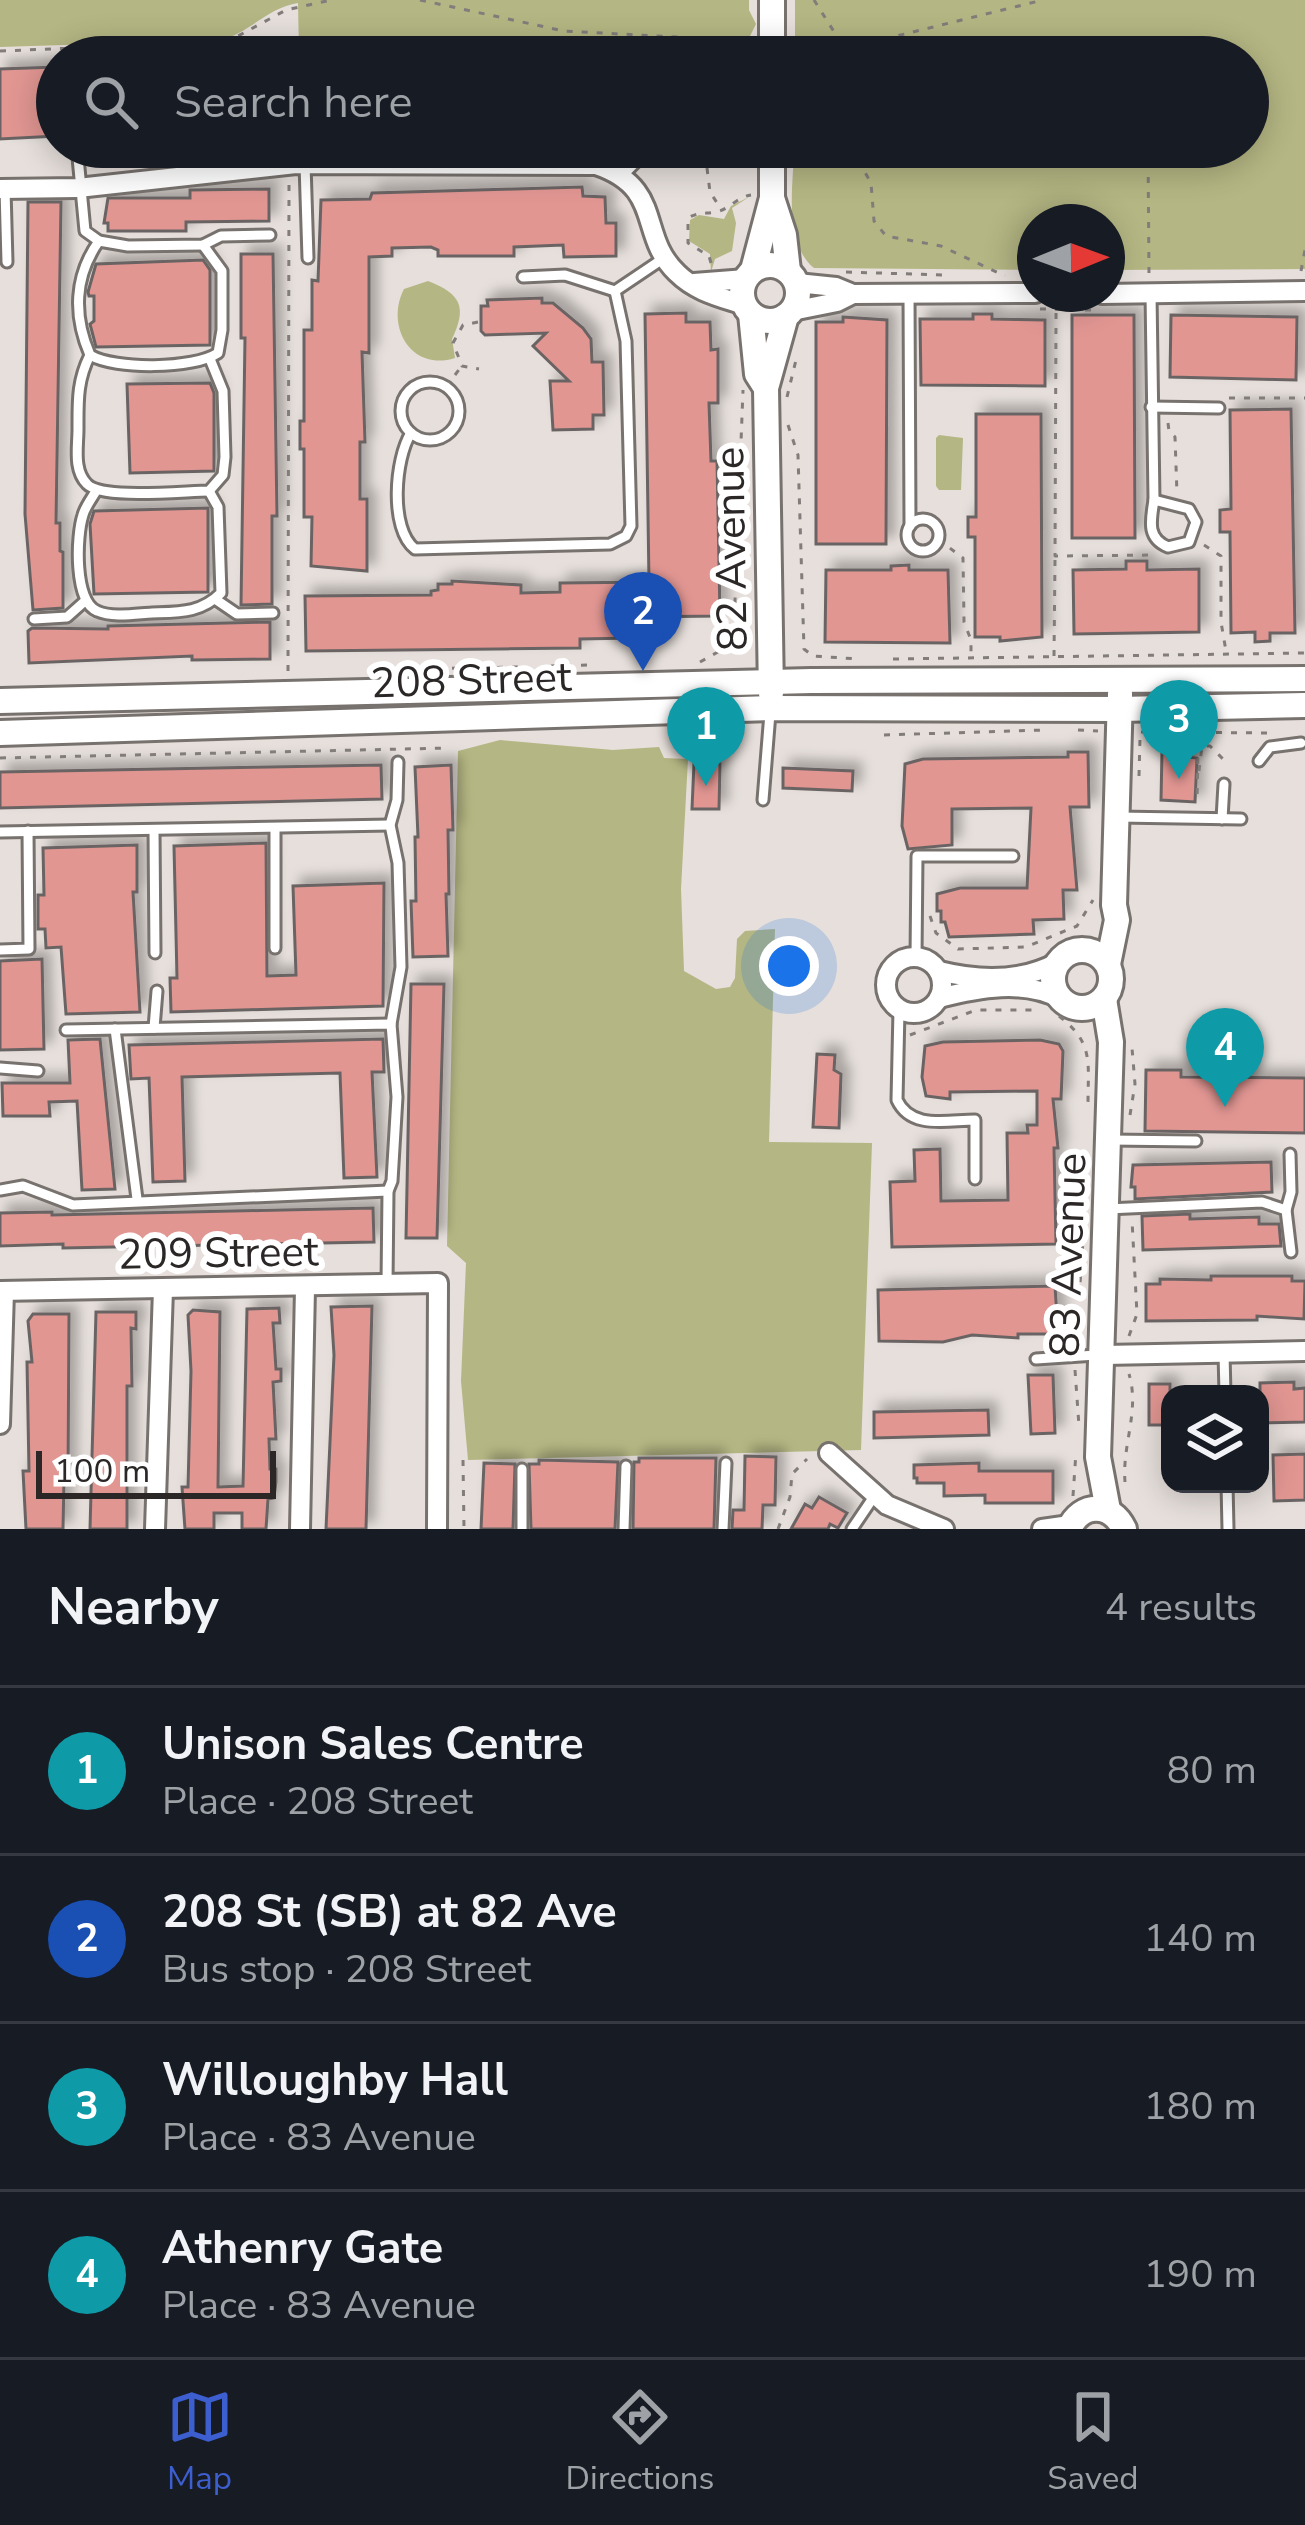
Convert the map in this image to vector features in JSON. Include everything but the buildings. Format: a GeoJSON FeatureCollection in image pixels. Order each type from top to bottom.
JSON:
{"type":"FeatureCollection","features":[{"type":"Feature","properties":{"kind":"main road"},"geometry":{"type":"LineString","coordinates":[[772,0],[772,36]]}},
{"type":"Feature","properties":{"kind":"main road"},"geometry":{"type":"LineString","coordinates":[[762,196],[784,235],[798,298],[789,314],[768,321],[747,310],[749,274],[762,196],[768,168]]}},
{"type":"Feature","properties":{"kind":"main road"},"geometry":{"type":"LineString","coordinates":[[749,274],[771,265],[792,277]]}},
{"type":"Feature","properties":{"kind":"main road","name":"82 Avenue"},"geometry":{"type":"LineString","coordinates":[[747,310],[757,374],[771,695]]}},
{"type":"Feature","properties":{"kind":"main road","name":"82 Avenue"},"geometry":{"type":"LineString","coordinates":[[754,387],[789,314]]}},
{"type":"Feature","properties":{"kind":"main road","name":"208 Street"},"geometry":{"type":"LineString","coordinates":[[0,733],[1120,680],[1305,679]]}},
{"type":"Feature","properties":{"kind":"main road"},"geometry":{"type":"LineString","coordinates":[[1099,957],[1117,920],[1106,897],[1118,817],[1120,680]]}},
{"type":"Feature","properties":{"kind":"main road","name":"208 Street"},"geometry":{"type":"LineString","coordinates":[[0,701],[771,695],[1120,710],[1305,705]]}},
{"type":"Feature","properties":{"kind":"main road"},"geometry":{"type":"LineString","coordinates":[[1074,951],[1099,957],[1112,982],[1069,1006],[1053,981],[1058,962],[1074,951]]}},
{"type":"Feature","properties":{"kind":"main road","name":"83 Avenue"},"geometry":{"type":"LineString","coordinates":[[1069,1006],[1111,1042],[1109,1140],[1119,1209],[1104,1354],[1086,1446],[1102,1517]]}},
{"type":"Feature","properties":{"kind":"street"},"geometry":{"type":"LineString","coordinates":[[3,189],[78,188],[263,168]]}},
{"type":"Feature","properties":{"kind":"street"},"geometry":{"type":"LineString","coordinates":[[602,168],[621,177],[645,202],[664,258],[705,294],[747,310]]}},
{"type":"Feature","properties":{"kind":"street"},"geometry":{"type":"LineString","coordinates":[[690,283],[749,274]]}},
{"type":"Feature","properties":{"kind":"street"},"geometry":{"type":"LineString","coordinates":[[792,277],[853,294],[909,292],[1017,300]]}},
{"type":"Feature","properties":{"kind":"street"},"geometry":{"type":"LineString","coordinates":[[1125,298],[1303,285]]}},
{"type":"Feature","properties":{"kind":"street"},"geometry":{"type":"LineString","coordinates":[[789,314],[853,294]]}},
{"type":"Feature","properties":{"kind":"street"},"geometry":{"type":"LineString","coordinates":[[1058,962],[1021,976],[958,976],[916,957],[898,962],[887,976],[887,995],[908,1013],[926,1011],[940,998],[963,992],[1016,987],[1046,991],[1069,1006]]}},
{"type":"Feature","properties":{"kind":"street"},"geometry":{"type":"LineString","coordinates":[[939,971],[940,998]]}},
{"type":"Feature","properties":{"kind":"street","name":"209 Street"},"geometry":{"type":"LineString","coordinates":[[2,1291],[438,1283],[437,1529]]}},
{"type":"Feature","properties":{"kind":"street"},"geometry":{"type":"LineString","coordinates":[[300,1529],[305,1288]]}},
{"type":"Feature","properties":{"kind":"street"},"geometry":{"type":"LineString","coordinates":[[155,1529],[163,1289]]}},
{"type":"Feature","properties":{"kind":"street"},"geometry":{"type":"LineString","coordinates":[[0,1424],[2,1291]]}},
{"type":"Feature","properties":{"kind":"street"},"geometry":{"type":"LineString","coordinates":[[1104,1354],[1305,1351]]}},
{"type":"Feature","properties":{"kind":"street"},"geometry":{"type":"LineString","coordinates":[[829,1453],[887,1505],[944,1529]]}},
{"type":"Feature","properties":{"kind":"street"},"geometry":{"type":"LineString","coordinates":[[1042,1529],[1102,1517]]}},
{"type":"Feature","properties":{"kind":"lane"},"geometry":{"type":"LineString","coordinates":[[78,168],[85,231],[98,241],[128,246],[203,245],[220,236],[270,235]]}},
{"type":"Feature","properties":{"kind":"lane"},"geometry":{"type":"LineString","coordinates":[[300,168],[308,258]]}},
{"type":"Feature","properties":{"kind":"lane"},"geometry":{"type":"LineString","coordinates":[[621,177],[630,168]]}},
{"type":"Feature","properties":{"kind":"lane"},"geometry":{"type":"LineString","coordinates":[[3,189],[7,262]]}},
{"type":"Feature","properties":{"kind":"lane"},"geometry":{"type":"LineString","coordinates":[[98,241],[84,262],[79,319],[90,355],[105,364],[203,363],[218,353],[222,271],[203,245]]}},
{"type":"Feature","properties":{"kind":"lane"},"geometry":{"type":"LineString","coordinates":[[615,291],[664,258]]}},
{"type":"Feature","properties":{"kind":"lane"},"geometry":{"type":"LineString","coordinates":[[524,277],[565,275],[615,291]]}},
{"type":"Feature","properties":{"kind":"lane"},"geometry":{"type":"LineString","coordinates":[[411,433],[399,454],[400,526],[407,543],[415,548],[621,540],[631,526],[626,341],[615,291]]}},
{"type":"Feature","properties":{"kind":"lane"},"geometry":{"type":"LineString","coordinates":[[909,292],[909,542],[916,550],[927,550],[938,539],[936,525],[927,520],[910,526]]}},
{"type":"Feature","properties":{"kind":"lane"},"geometry":{"type":"LineString","coordinates":[[1151,294],[1154,500],[1150,526],[1161,544],[1175,548],[1200,538],[1189,508],[1154,500]]}},
{"type":"Feature","properties":{"kind":"lane"},"geometry":{"type":"LineString","coordinates":[[90,355],[78,378],[78,468],[85,483],[96,490],[209,490],[223,475],[223,392],[210,358]]}},
{"type":"Feature","properties":{"kind":"lane"},"geometry":{"type":"LineString","coordinates":[[427,382],[446,387],[458,403],[457,423],[451,431],[433,440],[411,433],[401,409],[409,391],[427,382]]}},
{"type":"Feature","properties":{"kind":"lane"},"geometry":{"type":"LineString","coordinates":[[1151,407],[1220,408]]}},
{"type":"Feature","properties":{"kind":"lane"},"geometry":{"type":"LineString","coordinates":[[96,490],[82,515],[80,582],[85,601],[94,610],[117,614],[184,612],[207,607],[221,593],[218,507],[209,490]]}},
{"type":"Feature","properties":{"kind":"lane"},"geometry":{"type":"LineString","coordinates":[[215,599],[237,614],[273,613]]}},
{"type":"Feature","properties":{"kind":"lane"},"geometry":{"type":"LineString","coordinates":[[34,619],[68,617],[85,601]]}},
{"type":"Feature","properties":{"kind":"lane"},"geometry":{"type":"LineString","coordinates":[[763,800],[771,695]]}},
{"type":"Feature","properties":{"kind":"lane"},"geometry":{"type":"LineString","coordinates":[[1258,761],[1270,747],[1301,743]]}},
{"type":"Feature","properties":{"kind":"lane"},"geometry":{"type":"LineString","coordinates":[[386,1284],[397,1097],[391,1024],[401,967],[398,863],[390,825],[397,800],[398,762]]}},
{"type":"Feature","properties":{"kind":"lane"},"geometry":{"type":"LineString","coordinates":[[1222,819],[1224,784]]}},
{"type":"Feature","properties":{"kind":"lane"},"geometry":{"type":"LineString","coordinates":[[1118,817],[1241,820]]}},
{"type":"Feature","properties":{"kind":"lane"},"geometry":{"type":"LineString","coordinates":[[0,832],[390,825]]}},
{"type":"Feature","properties":{"kind":"lane"},"geometry":{"type":"LineString","coordinates":[[275,829],[275,948]]}},
{"type":"Feature","properties":{"kind":"lane"},"geometry":{"type":"LineString","coordinates":[[154,830],[155,953]]}},
{"type":"Feature","properties":{"kind":"lane"},"geometry":{"type":"LineString","coordinates":[[0,950],[28,950],[28,831]]}},
{"type":"Feature","properties":{"kind":"lane"},"geometry":{"type":"LineString","coordinates":[[916,957],[917,856],[1013,856]]}},
{"type":"Feature","properties":{"kind":"lane"},"geometry":{"type":"LineString","coordinates":[[154,1028],[157,991]]}},
{"type":"Feature","properties":{"kind":"lane"},"geometry":{"type":"LineString","coordinates":[[899,1010],[897,1100],[904,1114],[914,1120],[975,1120],[975,1179]]}},
{"type":"Feature","properties":{"kind":"lane"},"geometry":{"type":"LineString","coordinates":[[66,1030],[391,1024]]}},
{"type":"Feature","properties":{"kind":"lane"},"geometry":{"type":"LineString","coordinates":[[116,1029],[137,1199]]}},
{"type":"Feature","properties":{"kind":"lane"},"geometry":{"type":"LineString","coordinates":[[0,1068],[38,1071]]}},
{"type":"Feature","properties":{"kind":"lane"},"geometry":{"type":"LineString","coordinates":[[1109,1140],[1196,1141]]}},
{"type":"Feature","properties":{"kind":"lane"},"geometry":{"type":"LineString","coordinates":[[1290,1154],[1291,1192],[1286,1210],[1291,1252]]}},
{"type":"Feature","properties":{"kind":"lane"},"geometry":{"type":"LineString","coordinates":[[0,1190],[23,1186],[73,1205],[388,1191]]}},
{"type":"Feature","properties":{"kind":"lane"},"geometry":{"type":"LineString","coordinates":[[1119,1209],[1262,1202],[1286,1210]]}},
{"type":"Feature","properties":{"kind":"lane"},"geometry":{"type":"LineString","coordinates":[[1224,1353],[1225,1385]]}},
{"type":"Feature","properties":{"kind":"lane"},"geometry":{"type":"LineString","coordinates":[[1036,1359],[1104,1354]]}},
{"type":"Feature","properties":{"kind":"lane"},"geometry":{"type":"LineString","coordinates":[[723,1529],[726,1463]]}},
{"type":"Feature","properties":{"kind":"lane"},"geometry":{"type":"LineString","coordinates":[[624,1529],[626,1466]]}},
{"type":"Feature","properties":{"kind":"lane"},"geometry":{"type":"LineString","coordinates":[[522,1469],[522,1529]]}},
{"type":"Feature","properties":{"kind":"lane"},"geometry":{"type":"LineString","coordinates":[[1227,1493],[1228,1529]]}},
{"type":"Feature","properties":{"kind":"lane"},"geometry":{"type":"LineString","coordinates":[[852,1529],[875,1495]]}},
{"type":"Feature","properties":{"kind":"path"},"geometry":{"type":"LineString","coordinates":[[238,36],[286,10],[331,0]]}},
{"type":"Feature","properties":{"kind":"path"},"geometry":{"type":"LineString","coordinates":[[420,0],[564,31],[658,36]]}},
{"type":"Feature","properties":{"kind":"path"},"geometry":{"type":"LineString","coordinates":[[814,0],[837,36]]}},
{"type":"Feature","properties":{"kind":"path"},"geometry":{"type":"LineString","coordinates":[[909,36],[1043,0]]}},
{"type":"Feature","properties":{"kind":"path"},"geometry":{"type":"LineString","coordinates":[[0,51],[36,50]]}},
{"type":"Feature","properties":{"kind":"path"},"geometry":{"type":"LineString","coordinates":[[288,673],[289,182],[298,168]]}},
{"type":"Feature","properties":{"kind":"path"},"geometry":{"type":"LineString","coordinates":[[708,168],[710,192],[722,211]]}},
{"type":"Feature","properties":{"kind":"path"},"geometry":{"type":"LineString","coordinates":[[863,168],[871,183],[874,221],[886,236],[941,246],[1005,276]]}},
{"type":"Feature","properties":{"kind":"path"},"geometry":{"type":"LineString","coordinates":[[1148,168],[1151,294]]}},
{"type":"Feature","properties":{"kind":"path"},"geometry":{"type":"LineString","coordinates":[[709,274],[710,260],[691,247],[686,222],[692,214],[722,211],[736,199],[762,196]]}},
{"type":"Feature","properties":{"kind":"path"},"geometry":{"type":"LineString","coordinates":[[1303,285],[1301,256],[1305,250]]}},
{"type":"Feature","properties":{"kind":"path"},"geometry":{"type":"LineString","coordinates":[[1054,656],[1056,312]]}},
{"type":"Feature","properties":{"kind":"path"},"geometry":{"type":"LineString","coordinates":[[462,366],[455,353],[455,338],[463,325],[478,322]]}},
{"type":"Feature","properties":{"kind":"path"},"geometry":{"type":"LineString","coordinates":[[786,410],[796,351]]}},
{"type":"Feature","properties":{"kind":"path"},"geometry":{"type":"LineString","coordinates":[[462,366],[478,369]]}},
{"type":"Feature","properties":{"kind":"path"},"geometry":{"type":"LineString","coordinates":[[446,387],[462,366]]}},
{"type":"Feature","properties":{"kind":"path"},"geometry":{"type":"LineString","coordinates":[[725,648],[734,626],[754,387]]}},
{"type":"Feature","properties":{"kind":"path"},"geometry":{"type":"LineString","coordinates":[[1228,398],[1305,398]]}},
{"type":"Feature","properties":{"kind":"path"},"geometry":{"type":"LineString","coordinates":[[1168,407],[1168,431],[1175,437],[1176,493],[1190,499]]}},
{"type":"Feature","properties":{"kind":"path"},"geometry":{"type":"LineString","coordinates":[[787,423],[798,455],[801,626],[807,653],[860,659]]}},
{"type":"Feature","properties":{"kind":"path"},"geometry":{"type":"LineString","coordinates":[[1200,538],[1221,556],[1220,622],[1226,653]]}},
{"type":"Feature","properties":{"kind":"path"},"geometry":{"type":"LineString","coordinates":[[938,539],[963,559],[964,622],[971,658]]}},
{"type":"Feature","properties":{"kind":"path"},"geometry":{"type":"LineString","coordinates":[[1055,556],[1158,554],[1150,544]]}},
{"type":"Feature","properties":{"kind":"path"},"geometry":{"type":"LineString","coordinates":[[883,660],[1305,653]]}},
{"type":"Feature","properties":{"kind":"path"},"geometry":{"type":"LineString","coordinates":[[884,735],[1042,730]]}},
{"type":"Feature","properties":{"kind":"path"},"geometry":{"type":"LineString","coordinates":[[1064,730],[1100,731]]}},
{"type":"Feature","properties":{"kind":"path"},"geometry":{"type":"LineString","coordinates":[[1175,730],[1175,750],[1198,751],[1197,810]]}},
{"type":"Feature","properties":{"kind":"path"},"geometry":{"type":"LineString","coordinates":[[1138,781],[1139,732],[1286,734]]}},
{"type":"Feature","properties":{"kind":"path"},"geometry":{"type":"LineString","coordinates":[[1198,771],[1202,746],[1210,746],[1225,760]]}},
{"type":"Feature","properties":{"kind":"path"},"geometry":{"type":"LineString","coordinates":[[0,758],[449,748]]}},
{"type":"Feature","properties":{"kind":"path"},"geometry":{"type":"LineString","coordinates":[[936,933],[958,949],[1027,947],[1077,926],[1106,897]]}},
{"type":"Feature","properties":{"kind":"path"},"geometry":{"type":"LineString","coordinates":[[910,1034],[976,1010],[1069,1006],[1088,1053],[1088,1116]]}},
{"type":"Feature","properties":{"kind":"path"},"geometry":{"type":"LineString","coordinates":[[1130,1116],[1135,1053]]}},
{"type":"Feature","properties":{"kind":"path"},"geometry":{"type":"LineString","coordinates":[[1119,1209],[1137,1314],[1130,1336]]}},
{"type":"Feature","properties":{"kind":"path"},"geometry":{"type":"LineString","coordinates":[[1084,1221],[1076,1419],[1086,1446],[1074,1457],[1076,1482],[1102,1517]]}},
{"type":"Feature","properties":{"kind":"path"},"geometry":{"type":"LineString","coordinates":[[1102,1517],[1124,1455],[1136,1401],[1129,1370]]}},
{"type":"Feature","properties":{"kind":"path"},"geometry":{"type":"LineString","coordinates":[[778,1529],[792,1474],[807,1459]]}},
{"type":"Feature","properties":{"kind":"path"},"geometry":{"type":"LineString","coordinates":[[463,1460],[464,1529]]}},
{"type":"Feature","properties":{"kind":"path"},"geometry":{"type":"LineString","coordinates":[[1076,1482],[1085,1483]]}},
{"type":"Feature","properties":{"kind":"green space"},"geometry":{"type":"Polygon","coordinates":[[[0,0],[749,0],[756,24],[750,36],[299,36],[298,3],[231,36],[36,36],[36,46],[0,47],[0,0]]]}},
{"type":"Feature","properties":{"kind":"green space"},"geometry":{"type":"Polygon","coordinates":[[[795,0],[1305,0],[1305,269],[1125,270],[1125,204],[1017,204],[1017,270],[814,268],[797,243],[793,168],[1269,168],[1269,36],[795,36],[795,0]]]}},
{"type":"Feature","properties":{"kind":"green space"},"geometry":{"type":"Polygon","coordinates":[[[749,197],[732,208],[736,223],[732,251],[715,259],[711,272],[710,254],[689,241],[690,220],[699,215],[724,219],[731,206],[749,197]]]}},
{"type":"Feature","properties":{"kind":"green space"},"geometry":{"type":"Polygon","coordinates":[[[428,281],[448,291],[458,303],[459,319],[452,339],[455,358],[426,358],[406,343],[400,331],[399,303],[404,289],[428,281]]]}},
{"type":"Feature","properties":{"kind":"green space"},"geometry":{"type":"Polygon","coordinates":[[[939,435],[963,438],[961,490],[936,486],[939,435]]]}},
{"type":"Feature","properties":{"kind":"green space"},"geometry":{"type":"Polygon","coordinates":[[[500,740],[613,750],[659,747],[664,758],[688,759],[681,889],[684,971],[716,989],[730,987],[735,978],[737,939],[745,931],[775,929],[769,1142],[872,1143],[861,1450],[468,1460],[461,1381],[466,1263],[447,1246],[458,751],[500,740]]]}},
{"type":"Feature","properties":{"kind":"place","name":"208 St (SB) at 82 Ave"},"geometry":{"type":"Point","coordinates":[643,671]}},
{"type":"Feature","properties":{"kind":"place","name":"Willoughby Hall"},"geometry":{"type":"Point","coordinates":[1179,779]}},
{"type":"Feature","properties":{"kind":"place","name":"Unison Sales Centre"},"geometry":{"type":"Point","coordinates":[706,786]}},
{"type":"Feature","properties":{"kind":"place","name":"Athenry Gate"},"geometry":{"type":"Point","coordinates":[1225,1107]}}]}
